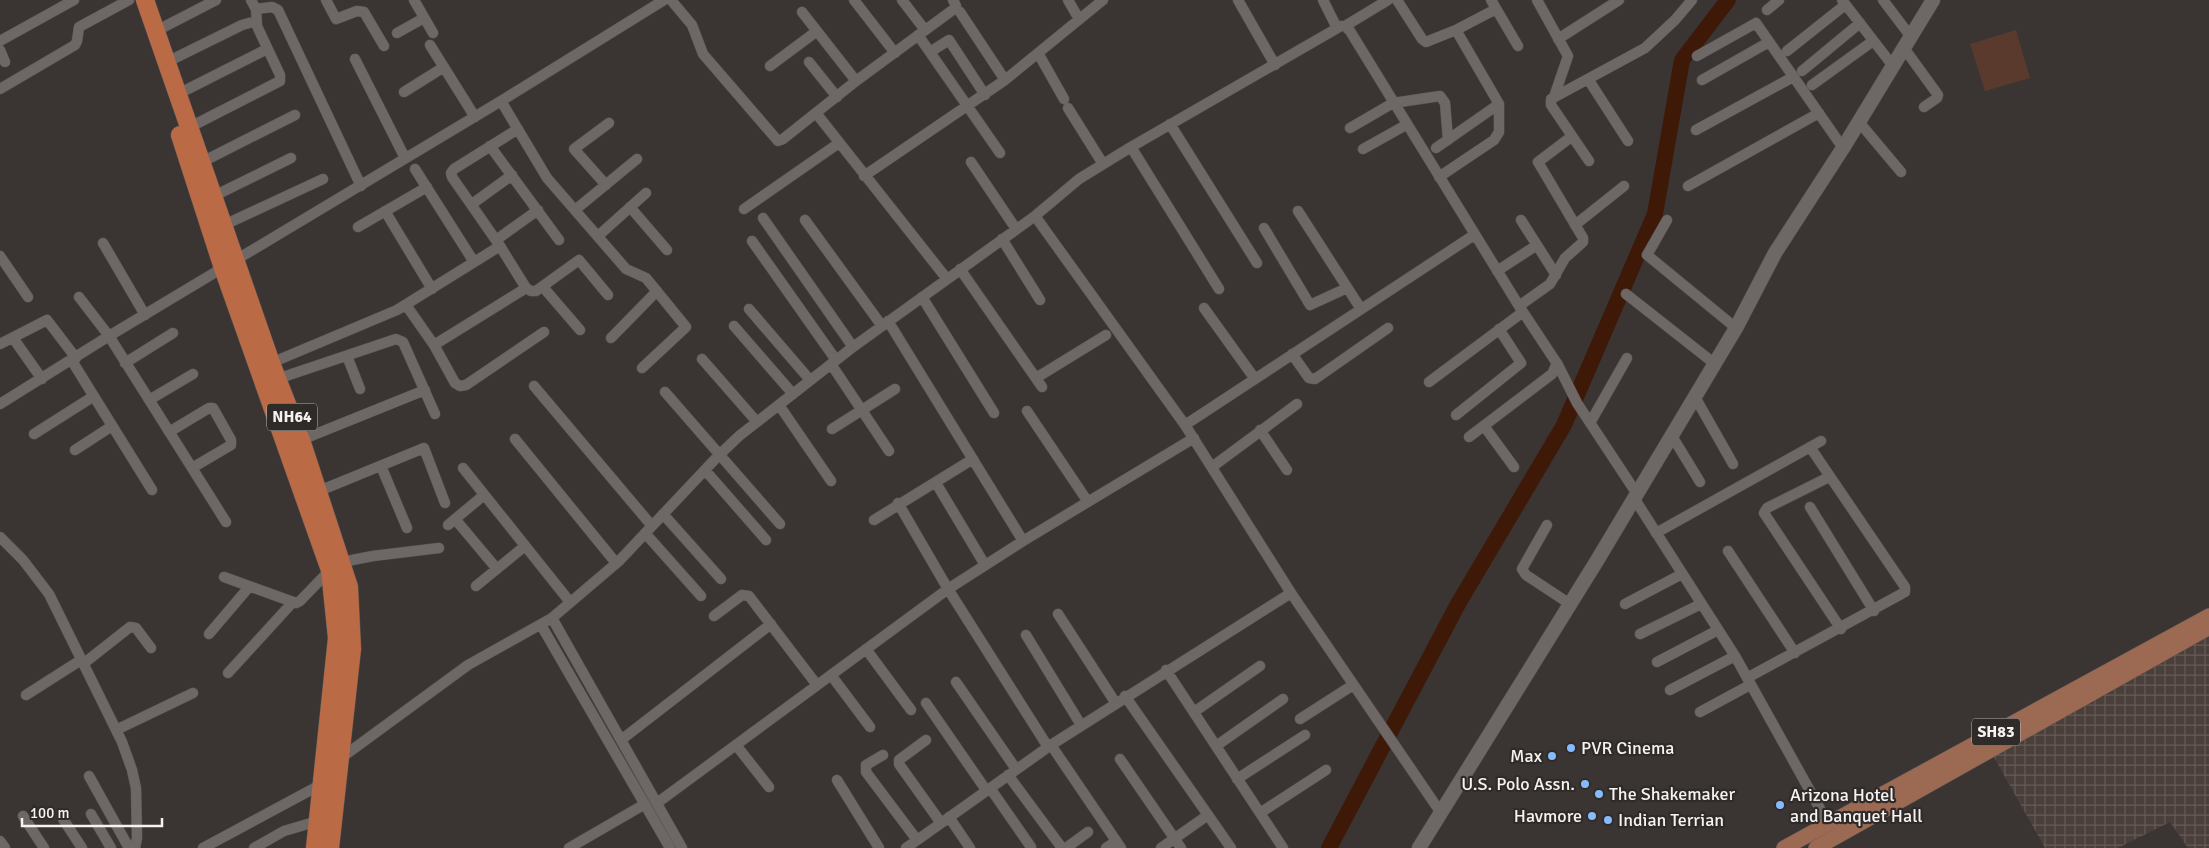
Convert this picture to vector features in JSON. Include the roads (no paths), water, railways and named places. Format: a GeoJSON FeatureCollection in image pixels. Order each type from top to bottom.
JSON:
{"type":"FeatureCollection","features":[{"type":"Feature","properties":{"kind":"highway","name":"NH64"},"geometry":{"type":"LineString","coordinates":[[135,0],[336,566],[349,587],[352,649],[330,848]]}},
{"type":"Feature","properties":{"kind":"highway","name":"NH64"},"geometry":{"type":"LineString","coordinates":[[145,0],[224,225],[230,265],[274,371],[319,491],[336,566],[337,638],[315,848]]}},
{"type":"Feature","properties":{"kind":"main road","name":"SH83"},"geometry":{"type":"LineString","coordinates":[[1784,848],[2209,616]]}},
{"type":"Feature","properties":{"kind":"main road","name":"SH83"},"geometry":{"type":"LineString","coordinates":[[1816,848],[2209,628]]}},
{"type":"Feature","properties":{"kind":"street"},"geometry":{"type":"LineString","coordinates":[[0,41],[74,0]]}},
{"type":"Feature","properties":{"kind":"street"},"geometry":{"type":"LineString","coordinates":[[0,89],[75,45],[79,27],[129,0]]}},
{"type":"Feature","properties":{"kind":"street"},"geometry":{"type":"LineString","coordinates":[[156,31],[216,0]]}},
{"type":"Feature","properties":{"kind":"street"},"geometry":{"type":"LineString","coordinates":[[326,0],[336,19],[357,11],[364,12],[384,46]]}},
{"type":"Feature","properties":{"kind":"street"},"geometry":{"type":"LineString","coordinates":[[414,0],[433,33]]}},
{"type":"Feature","properties":{"kind":"street"},"geometry":{"type":"LineString","coordinates":[[1,401],[475,117],[664,0]]}},
{"type":"Feature","properties":{"kind":"street"},"geometry":{"type":"LineString","coordinates":[[671,0],[692,25],[704,54],[778,141],[954,9],[956,6],[953,0]]}},
{"type":"Feature","properties":{"kind":"street"},"geometry":{"type":"LineString","coordinates":[[854,0],[895,53]]}},
{"type":"Feature","properties":{"kind":"street"},"geometry":{"type":"LineString","coordinates":[[902,0],[922,33],[930,52],[1000,153]]}},
{"type":"Feature","properties":{"kind":"street"},"geometry":{"type":"LineString","coordinates":[[1068,0],[1079,19]]}},
{"type":"Feature","properties":{"kind":"street"},"geometry":{"type":"LineString","coordinates":[[864,176],[985,95],[1103,0]]}},
{"type":"Feature","properties":{"kind":"street"},"geometry":{"type":"LineString","coordinates":[[1238,0],[1275,65]]}},
{"type":"Feature","properties":{"kind":"street"},"geometry":{"type":"LineString","coordinates":[[1323,0],[1341,27],[1350,31],[1497,271],[1558,364],[1577,403],[1734,656],[1829,825]]}},
{"type":"Feature","properties":{"kind":"street"},"geometry":{"type":"LineString","coordinates":[[1367,0],[1372,10]]}},
{"type":"Feature","properties":{"kind":"street"},"geometry":{"type":"LineString","coordinates":[[341,758],[468,665],[552,618],[616,563],[719,455],[757,422],[853,347],[1035,216],[1080,179],[1170,124],[1388,0]]}},
{"type":"Feature","properties":{"kind":"street"},"geometry":{"type":"LineString","coordinates":[[1397,0],[1422,39],[1426,42],[1456,30],[1493,4],[1518,46]]}},
{"type":"Feature","properties":{"kind":"street"},"geometry":{"type":"LineString","coordinates":[[1550,0],[1538,3],[1568,56],[1554,97],[1550,102],[1589,162]]}},
{"type":"Feature","properties":{"kind":"street"},"geometry":{"type":"LineString","coordinates":[[1558,39],[1619,0]]}},
{"type":"Feature","properties":{"kind":"street"},"geometry":{"type":"LineString","coordinates":[[1554,97],[1645,48],[1675,20],[1692,0]]}},
{"type":"Feature","properties":{"kind":"street"},"geometry":{"type":"LineString","coordinates":[[1767,10],[1779,0]]}},
{"type":"Feature","properties":{"kind":"street"},"geometry":{"type":"LineString","coordinates":[[1882,0],[1938,95],[1937,98],[1924,107]]}},
{"type":"Feature","properties":{"kind":"street"},"geometry":{"type":"LineString","coordinates":[[1419,848],[1672,436],[1736,328],[1775,254],[1843,148],[1933,0]]}},
{"type":"Feature","properties":{"kind":"street"},"geometry":{"type":"LineString","coordinates":[[1787,51],[1844,2],[1893,66]]}},
{"type":"Feature","properties":{"kind":"street"},"geometry":{"type":"LineString","coordinates":[[190,127],[280,81],[280,75],[256,21],[253,4],[272,7],[278,10],[360,186]]}},
{"type":"Feature","properties":{"kind":"street"},"geometry":{"type":"LineString","coordinates":[[802,12],[856,81]]}},
{"type":"Feature","properties":{"kind":"street"},"geometry":{"type":"LineString","coordinates":[[960,12],[1005,80]]}},
{"type":"Feature","properties":{"kind":"street"},"geometry":{"type":"LineString","coordinates":[[396,33],[424,18]]}},
{"type":"Feature","properties":{"kind":"street"},"geometry":{"type":"LineString","coordinates":[[167,62],[242,25],[256,21]]}},
{"type":"Feature","properties":{"kind":"street"},"geometry":{"type":"LineString","coordinates":[[1696,130],[1797,74],[1860,23]]}},
{"type":"Feature","properties":{"kind":"street"},"geometry":{"type":"LineString","coordinates":[[1697,56],[1756,24],[1797,74],[1818,113],[1843,148]]}},
{"type":"Feature","properties":{"kind":"street"},"geometry":{"type":"LineString","coordinates":[[1439,177],[1498,137],[1498,104],[1456,30]]}},
{"type":"Feature","properties":{"kind":"street"},"geometry":{"type":"LineString","coordinates":[[770,66],[817,31]]}},
{"type":"Feature","properties":{"kind":"street"},"geometry":{"type":"LineString","coordinates":[[930,52],[949,40],[985,95]]}},
{"type":"Feature","properties":{"kind":"street"},"geometry":{"type":"LineString","coordinates":[[1812,84],[1873,41]]}},
{"type":"Feature","properties":{"kind":"street"},"geometry":{"type":"LineString","coordinates":[[1702,80],[1769,42]]}},
{"type":"Feature","properties":{"kind":"street"},"geometry":{"type":"LineString","coordinates":[[430,45],[475,117]]}},
{"type":"Feature","properties":{"kind":"street"},"geometry":{"type":"LineString","coordinates":[[178,94],[268,49]]}},
{"type":"Feature","properties":{"kind":"street"},"geometry":{"type":"LineString","coordinates":[[0,50],[5,62]]}},
{"type":"Feature","properties":{"kind":"street"},"geometry":{"type":"LineString","coordinates":[[1038,53],[1103,164]]}},
{"type":"Feature","properties":{"kind":"street"},"geometry":{"type":"LineString","coordinates":[[355,59],[406,158]]}},
{"type":"Feature","properties":{"kind":"street"},"geometry":{"type":"LineString","coordinates":[[809,62],[837,97]]}},
{"type":"Feature","properties":{"kind":"street"},"geometry":{"type":"LineString","coordinates":[[404,92],[444,67]]}},
{"type":"Feature","properties":{"kind":"street"},"geometry":{"type":"LineString","coordinates":[[1588,79],[1628,141]]}},
{"type":"Feature","properties":{"kind":"street"},"geometry":{"type":"LineString","coordinates":[[1350,128],[1393,103],[1440,96],[1446,103],[1448,140]]}},
{"type":"Feature","properties":{"kind":"street"},"geometry":{"type":"LineString","coordinates":[[501,101],[543,172],[626,269],[643,276],[686,327],[642,368]]}},
{"type":"Feature","properties":{"kind":"street"},"geometry":{"type":"LineString","coordinates":[[1436,148],[1498,104]]}},
{"type":"Feature","properties":{"kind":"street"},"geometry":{"type":"LineString","coordinates":[[816,113],[947,279]]}},
{"type":"Feature","properties":{"kind":"street"},"geometry":{"type":"LineString","coordinates":[[1688,186],[1818,113]]}},
{"type":"Feature","properties":{"kind":"street"},"geometry":{"type":"LineString","coordinates":[[202,162],[295,115]]}},
{"type":"Feature","properties":{"kind":"street"},"geometry":{"type":"LineString","coordinates":[[1859,122],[1901,172]]}},
{"type":"Feature","properties":{"kind":"street"},"geometry":{"type":"LineString","coordinates":[[606,184],[574,149],[609,123]]}},
{"type":"Feature","properties":{"kind":"street"},"geometry":{"type":"LineString","coordinates":[[1170,124],[1257,263]]}},
{"type":"Feature","properties":{"kind":"street"},"geometry":{"type":"LineString","coordinates":[[1362,148],[1406,125]]}},
{"type":"Feature","properties":{"kind":"street"},"geometry":{"type":"LineString","coordinates":[[518,129],[451,173],[526,288],[536,291],[579,260],[608,295]]}},
{"type":"Feature","properties":{"kind":"street"},"geometry":{"type":"LineString","coordinates":[[1429,382],[1500,329],[1550,284],[1565,258],[1583,242],[1538,162],[1571,137]]}},
{"type":"Feature","properties":{"kind":"street"},"geometry":{"type":"LineString","coordinates":[[744,209],[839,143]]}},
{"type":"Feature","properties":{"kind":"street"},"geometry":{"type":"LineString","coordinates":[[490,146],[559,240]]}},
{"type":"Feature","properties":{"kind":"street"},"geometry":{"type":"LineString","coordinates":[[1131,147],[1218,289]]}},
{"type":"Feature","properties":{"kind":"street"},"geometry":{"type":"LineString","coordinates":[[214,196],[291,158]]}},
{"type":"Feature","properties":{"kind":"street"},"geometry":{"type":"LineString","coordinates":[[575,210],[637,159]]}},
{"type":"Feature","properties":{"kind":"street"},"geometry":{"type":"LineString","coordinates":[[971,162],[1016,229]]}},
{"type":"Feature","properties":{"kind":"street"},"geometry":{"type":"LineString","coordinates":[[415,169],[474,262]]}},
{"type":"Feature","properties":{"kind":"street"},"geometry":{"type":"LineString","coordinates":[[472,204],[512,175]]}},
{"type":"Feature","properties":{"kind":"street"},"geometry":{"type":"LineString","coordinates":[[224,225],[323,179]]}},
{"type":"Feature","properties":{"kind":"street"},"geometry":{"type":"LineString","coordinates":[[1575,225],[1624,186]]}},
{"type":"Feature","properties":{"kind":"street"},"geometry":{"type":"LineString","coordinates":[[358,227],[427,187]]}},
{"type":"Feature","properties":{"kind":"street"},"geometry":{"type":"LineString","coordinates":[[598,236],[646,192]]}},
{"type":"Feature","properties":{"kind":"street"},"geometry":{"type":"LineString","coordinates":[[630,207],[666,250]]}},
{"type":"Feature","properties":{"kind":"street"},"geometry":{"type":"LineString","coordinates":[[274,371],[406,305],[474,262],[538,210]]}},
{"type":"Feature","properties":{"kind":"street"},"geometry":{"type":"LineString","coordinates":[[385,211],[432,289]]}},
{"type":"Feature","properties":{"kind":"street"},"geometry":{"type":"LineString","coordinates":[[1298,211],[1361,309]]}},
{"type":"Feature","properties":{"kind":"street"},"geometry":{"type":"LineString","coordinates":[[1035,216],[1194,438],[1290,593],[1441,813]]}},
{"type":"Feature","properties":{"kind":"street"},"geometry":{"type":"LineString","coordinates":[[763,218],[853,347]]}},
{"type":"Feature","properties":{"kind":"street"},"geometry":{"type":"LineString","coordinates":[[805,220],[885,324],[1023,540]]}},
{"type":"Feature","properties":{"kind":"street"},"geometry":{"type":"LineString","coordinates":[[1521,220],[1556,275]]}},
{"type":"Feature","properties":{"kind":"street"},"geometry":{"type":"LineString","coordinates":[[1667,220],[1647,255],[1736,328]]}},
{"type":"Feature","properties":{"kind":"street"},"geometry":{"type":"LineString","coordinates":[[1264,228],[1310,305],[1347,288]]}},
{"type":"Feature","properties":{"kind":"street"},"geometry":{"type":"LineString","coordinates":[[1185,425],[1474,234]]}},
{"type":"Feature","properties":{"kind":"street"},"geometry":{"type":"LineString","coordinates":[[1002,239],[1040,300]]}},
{"type":"Feature","properties":{"kind":"street"},"geometry":{"type":"LineString","coordinates":[[752,241],[833,362],[888,450]]}},
{"type":"Feature","properties":{"kind":"street"},"geometry":{"type":"LineString","coordinates":[[103,243],[145,315]]}},
{"type":"Feature","properties":{"kind":"street"},"geometry":{"type":"LineString","coordinates":[[1497,271],[1537,245]]}},
{"type":"Feature","properties":{"kind":"street"},"geometry":{"type":"LineString","coordinates":[[0,256],[28,297]]}},
{"type":"Feature","properties":{"kind":"street"},"geometry":{"type":"LineString","coordinates":[[960,269],[1039,382],[1106,335]]}},
{"type":"Feature","properties":{"kind":"street"},"geometry":{"type":"LineString","coordinates":[[543,287],[580,330]]}},
{"type":"Feature","properties":{"kind":"street"},"geometry":{"type":"LineString","coordinates":[[434,345],[526,288]]}},
{"type":"Feature","properties":{"kind":"street"},"geometry":{"type":"LineString","coordinates":[[611,338],[657,291]]}},
{"type":"Feature","properties":{"kind":"street"},"geometry":{"type":"LineString","coordinates":[[1626,294],[1715,364]]}},
{"type":"Feature","properties":{"kind":"street"},"geometry":{"type":"LineString","coordinates":[[79,296],[109,336],[226,522]]}},
{"type":"Feature","properties":{"kind":"street"},"geometry":{"type":"LineString","coordinates":[[922,297],[994,413]]}},
{"type":"Feature","properties":{"kind":"street"},"geometry":{"type":"LineString","coordinates":[[406,305],[434,345],[455,383],[460,386],[466,385],[544,332]]}},
{"type":"Feature","properties":{"kind":"street"},"geometry":{"type":"LineString","coordinates":[[1204,308],[1255,379]]}},
{"type":"Feature","properties":{"kind":"street"},"geometry":{"type":"LineString","coordinates":[[750,309],[810,380]]}},
{"type":"Feature","properties":{"kind":"street"},"geometry":{"type":"LineString","coordinates":[[0,344],[48,320],[74,359],[94,396],[152,490]]}},
{"type":"Feature","properties":{"kind":"street"},"geometry":{"type":"LineString","coordinates":[[734,326],[792,394]]}},
{"type":"Feature","properties":{"kind":"street"},"geometry":{"type":"LineString","coordinates":[[1292,354],[1309,378],[1315,379],[1388,328]]}},
{"type":"Feature","properties":{"kind":"street"},"geometry":{"type":"LineString","coordinates":[[1456,415],[1521,363],[1500,329]]}},
{"type":"Feature","properties":{"kind":"street"},"geometry":{"type":"LineString","coordinates":[[125,363],[173,333]]}},
{"type":"Feature","properties":{"kind":"street"},"geometry":{"type":"LineString","coordinates":[[12,338],[42,378]]}},
{"type":"Feature","properties":{"kind":"street"},"geometry":{"type":"LineString","coordinates":[[274,371],[347,356],[396,339],[400,340],[403,342],[436,414]]}},
{"type":"Feature","properties":{"kind":"street"},"geometry":{"type":"LineString","coordinates":[[347,356],[360,389]]}},
{"type":"Feature","properties":{"kind":"street"},"geometry":{"type":"LineString","coordinates":[[1590,423],[1627,358]]}},
{"type":"Feature","properties":{"kind":"street"},"geometry":{"type":"LineString","coordinates":[[702,359],[757,422]]}},
{"type":"Feature","properties":{"kind":"street"},"geometry":{"type":"LineString","coordinates":[[1469,437],[1552,374],[1558,364]]}},
{"type":"Feature","properties":{"kind":"street"},"geometry":{"type":"LineString","coordinates":[[149,400],[193,374]]}},
{"type":"Feature","properties":{"kind":"street"},"geometry":{"type":"LineString","coordinates":[[534,386],[702,596]]}},
{"type":"Feature","properties":{"kind":"street"},"geometry":{"type":"LineString","coordinates":[[832,429],[895,388]]}},
{"type":"Feature","properties":{"kind":"street"},"geometry":{"type":"LineString","coordinates":[[301,440],[425,390]]}},
{"type":"Feature","properties":{"kind":"street"},"geometry":{"type":"LineString","coordinates":[[665,392],[780,524]]}},
{"type":"Feature","properties":{"kind":"street"},"geometry":{"type":"LineString","coordinates":[[34,434],[94,396]]}},
{"type":"Feature","properties":{"kind":"street"},"geometry":{"type":"LineString","coordinates":[[1695,397],[1733,464]]}},
{"type":"Feature","properties":{"kind":"street"},"geometry":{"type":"LineString","coordinates":[[1212,467],[1297,404]]}},
{"type":"Feature","properties":{"kind":"street"},"geometry":{"type":"LineString","coordinates":[[779,405],[831,481]]}},
{"type":"Feature","properties":{"kind":"street"},"geometry":{"type":"LineString","coordinates":[[169,432],[209,408],[213,408],[231,440],[231,445],[192,468]]}},
{"type":"Feature","properties":{"kind":"street"},"geometry":{"type":"LineString","coordinates":[[1027,411],[1088,502]]}},
{"type":"Feature","properties":{"kind":"street"},"geometry":{"type":"LineString","coordinates":[[75,450],[112,426]]}},
{"type":"Feature","properties":{"kind":"street"},"geometry":{"type":"LineString","coordinates":[[1484,426],[1514,467]]}},
{"type":"Feature","properties":{"kind":"street"},"geometry":{"type":"LineString","coordinates":[[1260,430],[1287,470]]}},
{"type":"Feature","properties":{"kind":"street"},"geometry":{"type":"LineString","coordinates":[[1672,436],[1700,482]]}},
{"type":"Feature","properties":{"kind":"street"},"geometry":{"type":"LineString","coordinates":[[658,803],[948,589],[1023,540],[1194,438]]}},
{"type":"Feature","properties":{"kind":"street"},"geometry":{"type":"LineString","coordinates":[[514,439],[616,563]]}},
{"type":"Feature","properties":{"kind":"street"},"geometry":{"type":"LineString","coordinates":[[1656,533],[1821,441]]}},
{"type":"Feature","properties":{"kind":"street"},"geometry":{"type":"LineString","coordinates":[[1700,712],[1795,653],[1904,594],[1905,587],[1810,447]]}},
{"type":"Feature","properties":{"kind":"street"},"geometry":{"type":"LineString","coordinates":[[319,491],[424,448],[446,503]]}},
{"type":"Feature","properties":{"kind":"street"},"geometry":{"type":"LineString","coordinates":[[874,520],[898,503],[936,483],[973,459]]}},
{"type":"Feature","properties":{"kind":"street"},"geometry":{"type":"LineString","coordinates":[[381,466],[407,528]]}},
{"type":"Feature","properties":{"kind":"street"},"geometry":{"type":"LineString","coordinates":[[463,468],[570,602]]}},
{"type":"Feature","properties":{"kind":"street"},"geometry":{"type":"LineString","coordinates":[[706,470],[766,540]]}},
{"type":"Feature","properties":{"kind":"street"},"geometry":{"type":"LineString","coordinates":[[1829,477],[1767,508],[1764,513],[1840,629]]}},
{"type":"Feature","properties":{"kind":"street"},"geometry":{"type":"LineString","coordinates":[[936,483],[985,565]]}},
{"type":"Feature","properties":{"kind":"street"},"geometry":{"type":"LineString","coordinates":[[484,495],[452,522],[497,569]]}},
{"type":"Feature","properties":{"kind":"street"},"geometry":{"type":"LineString","coordinates":[[898,503],[948,589],[1049,746],[1119,844],[1106,848]]}},
{"type":"Feature","properties":{"kind":"street"},"geometry":{"type":"LineString","coordinates":[[1810,507],[1874,611]]}},
{"type":"Feature","properties":{"kind":"street"},"geometry":{"type":"LineString","coordinates":[[663,514],[721,579]]}},
{"type":"Feature","properties":{"kind":"street"},"geometry":{"type":"LineString","coordinates":[[1547,525],[1522,569],[1526,575],[1570,604]]}},
{"type":"Feature","properties":{"kind":"street"},"geometry":{"type":"LineString","coordinates":[[0,537],[23,560],[44,588],[116,730],[132,770],[136,788],[137,838],[135,848]]}},
{"type":"Feature","properties":{"kind":"street"},"geometry":{"type":"LineString","coordinates":[[476,586],[525,546]]}},
{"type":"Feature","properties":{"kind":"street"},"geometry":{"type":"LineString","coordinates":[[228,673],[292,603],[300,601],[336,566],[373,556],[439,548]]}},
{"type":"Feature","properties":{"kind":"street"},"geometry":{"type":"LineString","coordinates":[[1728,552],[1795,653]]}},
{"type":"Feature","properties":{"kind":"street"},"geometry":{"type":"LineString","coordinates":[[1625,604],[1682,574]]}},
{"type":"Feature","properties":{"kind":"street"},"geometry":{"type":"LineString","coordinates":[[224,577],[292,603]]}},
{"type":"Feature","properties":{"kind":"street"},"geometry":{"type":"LineString","coordinates":[[209,634],[249,587]]}},
{"type":"Feature","properties":{"kind":"street"},"geometry":{"type":"LineString","coordinates":[[906,848],[1049,746],[1290,593]]}},
{"type":"Feature","properties":{"kind":"street"},"geometry":{"type":"LineString","coordinates":[[714,616],[746,594],[817,685]]}},
{"type":"Feature","properties":{"kind":"street"},"geometry":{"type":"LineString","coordinates":[[1640,634],[1701,604]]}},
{"type":"Feature","properties":{"kind":"street"},"geometry":{"type":"LineString","coordinates":[[1058,614],[1116,702]]}},
{"type":"Feature","properties":{"kind":"street"},"geometry":{"type":"LineString","coordinates":[[552,618],[682,848]]}},
{"type":"Feature","properties":{"kind":"street"},"geometry":{"type":"LineString","coordinates":[[542,624],[670,848]]}},
{"type":"Feature","properties":{"kind":"street"},"geometry":{"type":"LineString","coordinates":[[622,740],[771,624]]}},
{"type":"Feature","properties":{"kind":"street"},"geometry":{"type":"LineString","coordinates":[[26,695],[82,662],[130,627],[136,628],[151,648]]}},
{"type":"Feature","properties":{"kind":"street"},"geometry":{"type":"LineString","coordinates":[[1657,662],[1718,630]]}},
{"type":"Feature","properties":{"kind":"street"},"geometry":{"type":"LineString","coordinates":[[1026,635],[1081,725]]}},
{"type":"Feature","properties":{"kind":"street"},"geometry":{"type":"LineString","coordinates":[[866,649],[911,710]]}},
{"type":"Feature","properties":{"kind":"street"},"geometry":{"type":"LineString","coordinates":[[1670,690],[1734,656]]}},
{"type":"Feature","properties":{"kind":"street"},"geometry":{"type":"LineString","coordinates":[[1194,712],[1260,666]]}},
{"type":"Feature","properties":{"kind":"street"},"geometry":{"type":"LineString","coordinates":[[1166,670],[1283,848]]}},
{"type":"Feature","properties":{"kind":"street"},"geometry":{"type":"LineString","coordinates":[[831,674],[870,727]]}},
{"type":"Feature","properties":{"kind":"street"},"geometry":{"type":"LineString","coordinates":[[956,682],[1062,848]]}},
{"type":"Feature","properties":{"kind":"street"},"geometry":{"type":"LineString","coordinates":[[1300,719],[1353,685]]}},
{"type":"Feature","properties":{"kind":"street"},"geometry":{"type":"LineString","coordinates":[[116,730],[193,693]]}},
{"type":"Feature","properties":{"kind":"street"},"geometry":{"type":"LineString","coordinates":[[1125,696],[1231,848]]}},
{"type":"Feature","properties":{"kind":"street"},"geometry":{"type":"LineString","coordinates":[[1216,746],[1283,699]]}},
{"type":"Feature","properties":{"kind":"street"},"geometry":{"type":"LineString","coordinates":[[926,703],[1031,847]]}},
{"type":"Feature","properties":{"kind":"street"},"geometry":{"type":"LineString","coordinates":[[1238,779],[1305,735]]}},
{"type":"Feature","properties":{"kind":"street"},"geometry":{"type":"LineString","coordinates":[[926,740],[899,760],[898,764],[970,848]]}},
{"type":"Feature","properties":{"kind":"street"},"geometry":{"type":"LineString","coordinates":[[736,745],[769,787]]}},
{"type":"Feature","properties":{"kind":"street"},"geometry":{"type":"LineString","coordinates":[[883,755],[866,765],[866,772],[926,848]]}},
{"type":"Feature","properties":{"kind":"street"},"geometry":{"type":"LineString","coordinates":[[1120,759],[1181,848]]}},
{"type":"Feature","properties":{"kind":"street"},"geometry":{"type":"LineString","coordinates":[[1260,813],[1326,770]]}},
{"type":"Feature","properties":{"kind":"street"},"geometry":{"type":"LineString","coordinates":[[89,776],[129,848]]}},
{"type":"Feature","properties":{"kind":"street"},"geometry":{"type":"LineString","coordinates":[[837,780],[879,848]]}},
{"type":"Feature","properties":{"kind":"street"},"geometry":{"type":"LineString","coordinates":[[203,848],[322,784]]}},
{"type":"Feature","properties":{"kind":"street"},"geometry":{"type":"LineString","coordinates":[[569,848],[645,804]]}},
{"type":"Feature","properties":{"kind":"street"},"geometry":{"type":"LineString","coordinates":[[91,814],[111,848]]}},
{"type":"Feature","properties":{"kind":"street"},"geometry":{"type":"LineString","coordinates":[[1161,848],[1208,815]]}},
{"type":"Feature","properties":{"kind":"street"},"geometry":{"type":"LineString","coordinates":[[23,816],[44,848]]}},
{"type":"Feature","properties":{"kind":"street"},"geometry":{"type":"LineString","coordinates":[[63,819],[82,848]]}},
{"type":"Feature","properties":{"kind":"street"},"geometry":{"type":"LineString","coordinates":[[254,848],[284,831],[318,821]]}},
{"type":"Feature","properties":{"kind":"street"},"geometry":{"type":"LineString","coordinates":[[1066,848],[1088,832]]}},
{"type":"Feature","properties":{"kind":"street"},"geometry":{"type":"LineString","coordinates":[[0,841],[4,848]]}},
{"type":"Feature","properties":{"kind":"waterway"},"geometry":{"type":"LineString","coordinates":[[1329,848],[1458,604],[1564,425],[1655,214],[1682,60],[1728,0]]}},
{"type":"Feature","properties":{"kind":"place","name":"PVR Cinema"},"geometry":{"type":"Point","coordinates":[1571,748]}},
{"type":"Feature","properties":{"kind":"place","name":"Max"},"geometry":{"type":"Point","coordinates":[1552,756]}},
{"type":"Feature","properties":{"kind":"place","name":"U.S. Polo Assn."},"geometry":{"type":"Point","coordinates":[1585,784]}},
{"type":"Feature","properties":{"kind":"place","name":"The Shakemaker"},"geometry":{"type":"Point","coordinates":[1599,794]}},
{"type":"Feature","properties":{"kind":"place","name":"Arizona Hotel and Banquet Hall"},"geometry":{"type":"Point","coordinates":[1780,805]}},
{"type":"Feature","properties":{"kind":"place","name":"Havmore"},"geometry":{"type":"Point","coordinates":[1592,816]}},
{"type":"Feature","properties":{"kind":"place","name":"Indian Terrian"},"geometry":{"type":"Point","coordinates":[1608,820]}}]}
